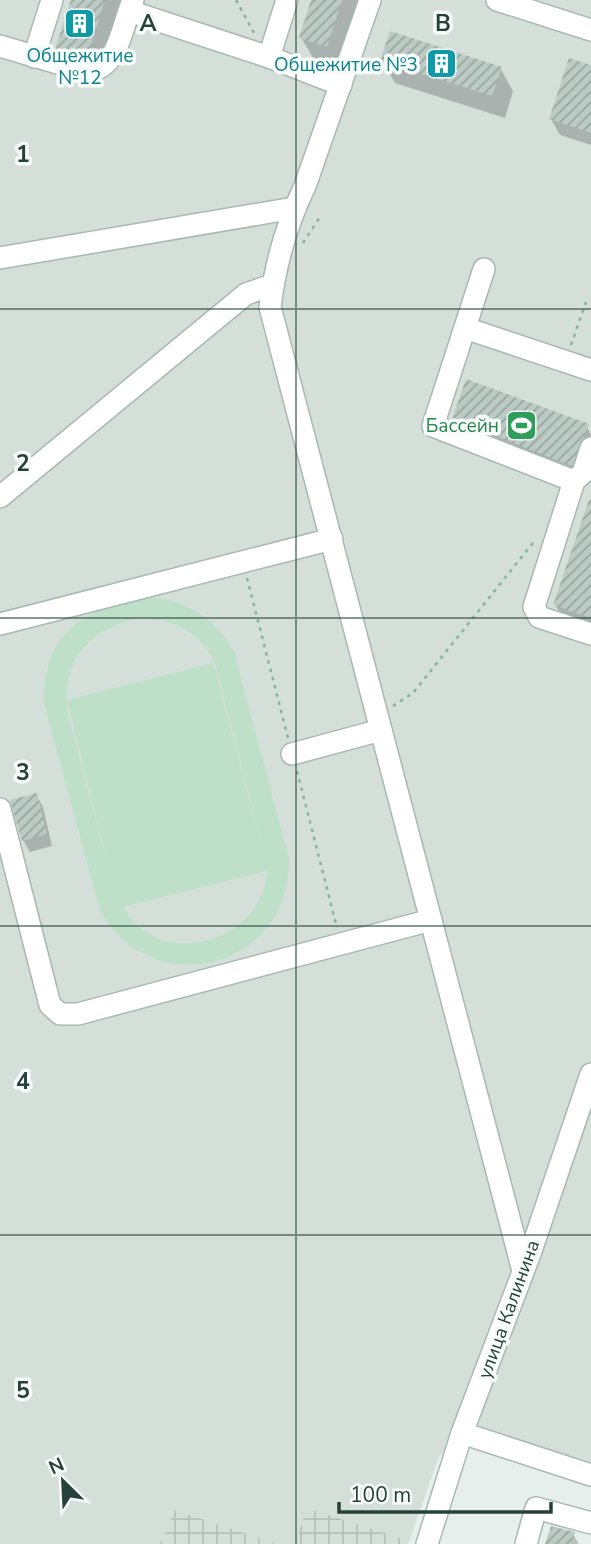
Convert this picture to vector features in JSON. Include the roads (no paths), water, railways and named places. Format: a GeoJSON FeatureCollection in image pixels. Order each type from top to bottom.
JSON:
{"type":"FeatureCollection","features":[{"type":"Feature","properties":{"kind":"street"},"geometry":{"type":"LineString","coordinates":[[34,57],[52,0]]}},
{"type":"Feature","properties":{"kind":"street"},"geometry":{"type":"LineString","coordinates":[[269,57],[287,0]]}},
{"type":"Feature","properties":{"kind":"street"},"geometry":{"type":"LineString","coordinates":[[370,0],[305,186],[294,208],[272,285],[270,307],[523,1271]]}},
{"type":"Feature","properties":{"kind":"street"},"geometry":{"type":"LineString","coordinates":[[497,0],[591,30]]}},
{"type":"Feature","properties":{"kind":"street"},"geometry":{"type":"LineString","coordinates":[[0,46],[88,72],[102,69],[113,58],[131,6],[341,85]]}},
{"type":"Feature","properties":{"kind":"street"},"geometry":{"type":"LineString","coordinates":[[0,258],[294,208]]}},
{"type":"Feature","properties":{"kind":"street"},"geometry":{"type":"LineString","coordinates":[[484,269],[433,426],[574,481]]}},
{"type":"Feature","properties":{"kind":"street"},"geometry":{"type":"LineString","coordinates":[[0,497],[246,294],[272,285]]}},
{"type":"Feature","properties":{"kind":"street"},"geometry":{"type":"LineString","coordinates":[[465,328],[591,370]]}},
{"type":"Feature","properties":{"kind":"street"},"geometry":{"type":"LineString","coordinates":[[591,448],[583,473],[574,481],[534,607],[539,617],[591,634]]}},
{"type":"Feature","properties":{"kind":"street"},"geometry":{"type":"LineString","coordinates":[[0,624],[332,538]]}},
{"type":"Feature","properties":{"kind":"street"},"geometry":{"type":"LineString","coordinates":[[292,754],[380,723]]}},
{"type":"Feature","properties":{"kind":"street"},"geometry":{"type":"LineString","coordinates":[[0,809],[50,1005],[60,1014],[78,1014],[431,920]]}},
{"type":"Feature","properties":{"kind":"street","name":"улица Калинина"},"geometry":{"type":"LineString","coordinates":[[427,1544],[462,1433],[523,1271],[591,1074]]}},
{"type":"Feature","properties":{"kind":"street"},"geometry":{"type":"LineString","coordinates":[[462,1433],[591,1475]]}},
{"type":"Feature","properties":{"kind":"street"},"geometry":{"type":"LineString","coordinates":[[526,1544],[536,1508],[591,1524]]}},
{"type":"Feature","properties":{"kind":"place","name":"Общежитие №12"},"geometry":{"type":"Point","coordinates":[80,24]}},
{"type":"Feature","properties":{"kind":"place","name":"Общежитие №3"},"geometry":{"type":"Point","coordinates":[441,64]}},
{"type":"Feature","properties":{"kind":"place","name":"Бассейн"},"geometry":{"type":"Point","coordinates":[522,425]}}]}
